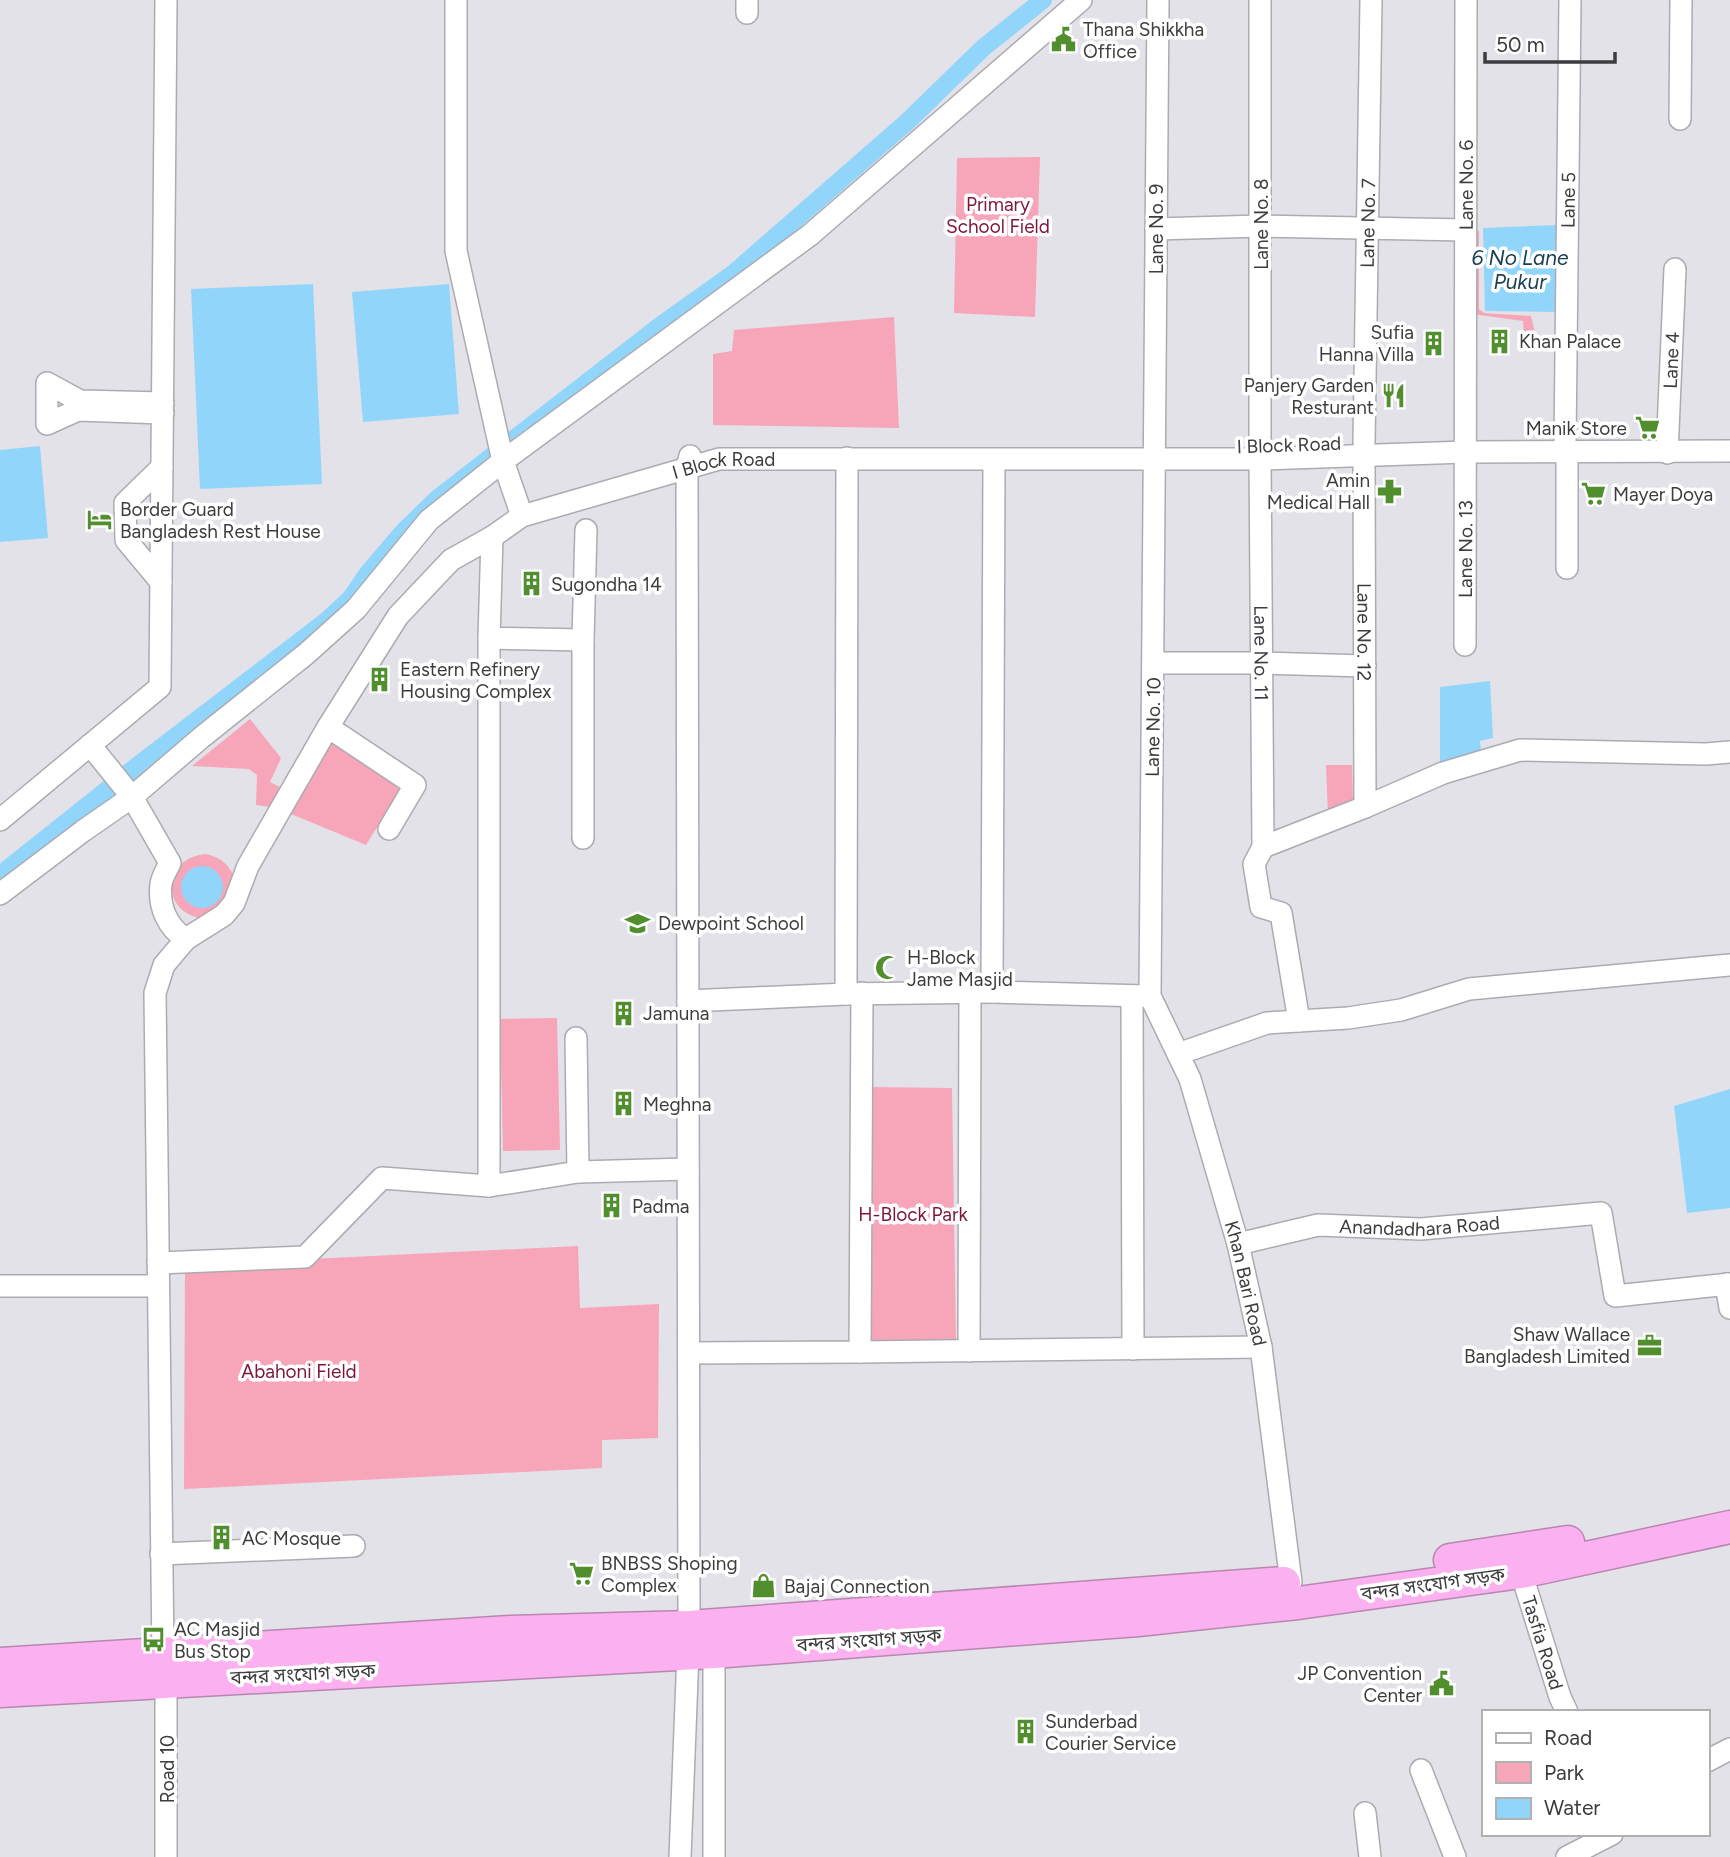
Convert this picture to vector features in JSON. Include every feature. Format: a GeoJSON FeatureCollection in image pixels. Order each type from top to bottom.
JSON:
{"type":"FeatureCollection","features":[{"type":"Feature","properties":{"kind":"highway","name":"বন্দর সংযোগ সড়ক"},"geometry":{"type":"LineString","coordinates":[[701,1639],[1374,1573],[1581,1540],[1730,1506]]}},
{"type":"Feature","properties":{"kind":"highway","name":"বন্দর সংযোগ সড়ক"},"geometry":{"type":"LineString","coordinates":[[0,1690],[164,1668],[510,1632],[701,1639],[1138,1620],[1298,1603],[1521,1572],[1730,1527]]}},
{"type":"Feature","properties":{"kind":"highway","name":"বন্দর সংযোগ সড়ক"},"geometry":{"type":"LineString","coordinates":[[0,1664],[164,1668]]}},
{"type":"Feature","properties":{"kind":"street"},"geometry":{"type":"LineString","coordinates":[[0,820],[160,687],[166,0]]}},
{"type":"Feature","properties":{"kind":"street"},"geometry":{"type":"LineString","coordinates":[[456,0],[456,251],[503,461],[522,516]]}},
{"type":"Feature","properties":{"kind":"street"},"geometry":{"type":"LineString","coordinates":[[0,894],[132,797],[306,654],[356,609],[429,520],[503,461],[810,235],[1081,0]]}},
{"type":"Feature","properties":{"kind":"street","name":"Lane No. 9"},"geometry":{"type":"LineString","coordinates":[[1155,453],[1157,0]]}},
{"type":"Feature","properties":{"kind":"street","name":"Lane No. 8"},"geometry":{"type":"LineString","coordinates":[[1260,0],[1260,453]]}},
{"type":"Feature","properties":{"kind":"street","name":"Lane No. 7"},"geometry":{"type":"LineString","coordinates":[[1364,449],[1371,0]]}},
{"type":"Feature","properties":{"kind":"street","name":"Lane No. 6"},"geometry":{"type":"LineString","coordinates":[[1465,447],[1466,0]]}},
{"type":"Feature","properties":{"kind":"street","name":"Lane 5"},"geometry":{"type":"LineString","coordinates":[[1567,568],[1570,0]]}},
{"type":"Feature","properties":{"kind":"street"},"geometry":{"type":"LineString","coordinates":[[1681,0],[1681,119]]}},
{"type":"Feature","properties":{"kind":"street"},"geometry":{"type":"LineString","coordinates":[[1156,229],[1261,226],[1465,230]]}},
{"type":"Feature","properties":{"kind":"street","name":"Lane 4"},"geometry":{"type":"LineString","coordinates":[[1667,448],[1675,269]]}},
{"type":"Feature","properties":{"kind":"street"},"geometry":{"type":"LineString","coordinates":[[47,383],[80,401],[163,408],[78,410],[47,424],[47,383]]}},
{"type":"Feature","properties":{"kind":"street","name":"I Block Road"},"geometry":{"type":"LineString","coordinates":[[1667,448],[1730,443]]}},
{"type":"Feature","properties":{"kind":"street","name":"I Block Road"},"geometry":{"type":"LineString","coordinates":[[1155,453],[995,460],[719,459],[687,467],[688,456],[719,448],[1155,453],[1465,447],[1730,451]]}},
{"type":"Feature","properties":{"kind":"street","name":"Lane No. 13"},"geometry":{"type":"LineString","coordinates":[[1465,447],[1465,645]]}},
{"type":"Feature","properties":{"kind":"street","name":"Lane No. 12"},"geometry":{"type":"LineString","coordinates":[[1364,449],[1365,807]]}},
{"type":"Feature","properties":{"kind":"street","name":"Lane No. 10"},"geometry":{"type":"LineString","coordinates":[[1133,1349],[1141,996],[1153,663],[1155,453]]}},
{"type":"Feature","properties":{"kind":"street","name":"Lane No. 11"},"geometry":{"type":"LineString","coordinates":[[1260,453],[1263,847],[1254,864],[1261,907],[1281,913],[1299,1021]]}},
{"type":"Feature","properties":{"kind":"street"},"geometry":{"type":"LineString","coordinates":[[847,458],[860,1352]]}},
{"type":"Feature","properties":{"kind":"street"},"geometry":{"type":"LineString","coordinates":[[992,992],[995,460]]}},
{"type":"Feature","properties":{"kind":"street"},"geometry":{"type":"LineString","coordinates":[[161,582],[126,540],[125,503],[162,467]]}},
{"type":"Feature","properties":{"kind":"street"},"geometry":{"type":"LineString","coordinates":[[687,467],[689,1353],[701,1639],[715,1857]]}},
{"type":"Feature","properties":{"kind":"street","name":"Road 10"},"geometry":{"type":"LineString","coordinates":[[166,1857],[155,993],[164,965],[186,939],[224,915],[234,903],[248,866],[328,727],[398,616],[451,560],[522,516],[687,467]]}},
{"type":"Feature","properties":{"kind":"street"},"geometry":{"type":"LineString","coordinates":[[583,838],[586,530]]}},
{"type":"Feature","properties":{"kind":"street"},"geometry":{"type":"LineString","coordinates":[[489,1186],[489,638],[492,537]]}},
{"type":"Feature","properties":{"kind":"street"},"geometry":{"type":"LineString","coordinates":[[489,638],[583,640]]}},
{"type":"Feature","properties":{"kind":"street"},"geometry":{"type":"LineString","coordinates":[[1153,663],[1365,666]]}},
{"type":"Feature","properties":{"kind":"street"},"geometry":{"type":"LineString","coordinates":[[328,727],[415,785],[389,829]]}},
{"type":"Feature","properties":{"kind":"street"},"geometry":{"type":"LineString","coordinates":[[90,745],[132,797],[170,863],[161,884],[164,916],[173,931],[186,939]]}},
{"type":"Feature","properties":{"kind":"street"},"geometry":{"type":"LineString","coordinates":[[1263,847],[1443,773],[1520,750],[1570,749],[1692,754],[1730,752]]}},
{"type":"Feature","properties":{"kind":"street"},"geometry":{"type":"LineString","coordinates":[[1178,1054],[1266,1023],[1348,1018],[1402,1010],[1469,989],[1730,965]]}},
{"type":"Feature","properties":{"kind":"street"},"geometry":{"type":"LineString","coordinates":[[969,1351],[970,992]]}},
{"type":"Feature","properties":{"kind":"street"},"geometry":{"type":"LineString","coordinates":[[688,1001],[854,993],[992,992],[1141,996]]}},
{"type":"Feature","properties":{"kind":"street","name":"Khan Bari Road"},"geometry":{"type":"LineString","coordinates":[[1141,996],[1178,1054],[1190,1079],[1238,1244],[1261,1347],[1291,1582]]}},
{"type":"Feature","properties":{"kind":"street"},"geometry":{"type":"LineString","coordinates":[[576,1038],[578,1172]]}},
{"type":"Feature","properties":{"kind":"street"},"geometry":{"type":"LineString","coordinates":[[158,1263],[305,1256],[382,1178],[489,1186],[578,1172],[688,1170]]}},
{"type":"Feature","properties":{"kind":"street","name":"Anandadhara Road"},"geometry":{"type":"LineString","coordinates":[[1238,1244],[1318,1225],[1421,1229],[1601,1213],[1615,1296],[1728,1284]]}},
{"type":"Feature","properties":{"kind":"street"},"geometry":{"type":"LineString","coordinates":[[1728,1284],[1730,1308]]}},
{"type":"Feature","properties":{"kind":"street"},"geometry":{"type":"LineString","coordinates":[[0,1286],[158,1286]]}},
{"type":"Feature","properties":{"kind":"street"},"geometry":{"type":"LineString","coordinates":[[689,1353],[1261,1347]]}},
{"type":"Feature","properties":{"kind":"street"},"geometry":{"type":"LineString","coordinates":[[161,1554],[355,1546]]}},
{"type":"Feature","properties":{"kind":"street","name":"Tasfia Road"},"geometry":{"type":"LineString","coordinates":[[1521,1572],[1566,1710]]}},
{"type":"Feature","properties":{"kind":"street"},"geometry":{"type":"LineString","coordinates":[[680,1857],[701,1639]]}},
{"type":"Feature","properties":{"kind":"street"},"geometry":{"type":"LineString","coordinates":[[1709,1760],[1730,1749]]}},
{"type":"Feature","properties":{"kind":"street"},"geometry":{"type":"LineString","coordinates":[[1421,1770],[1454,1857]]}},
{"type":"Feature","properties":{"kind":"street"},"geometry":{"type":"LineString","coordinates":[[1365,1813],[1370,1857]]}},
{"type":"Feature","properties":{"kind":"street"},"geometry":{"type":"LineString","coordinates":[[1567,1857],[1608,1836]]}},
{"type":"Feature","properties":{"kind":"green space","name":"Primary School Field"},"geometry":{"type":"Polygon","coordinates":[[[1040,157],[1035,317],[954,313],[957,158],[1040,157]]]}},
{"type":"Feature","properties":{"kind":"green space"},"geometry":{"type":"Polygon","coordinates":[[[1479,231],[1479,309],[1484,313],[1531,316],[1535,333],[1524,336],[1523,321],[1472,314],[1471,232],[1479,231]]]}},
{"type":"Feature","properties":{"kind":"green space"},"geometry":{"type":"Polygon","coordinates":[[[894,317],[899,428],[713,425],[713,354],[732,351],[734,330],[894,317]]]}},
{"type":"Feature","properties":{"kind":"green space"},"geometry":{"type":"Polygon","coordinates":[[[250,719],[281,758],[270,782],[280,787],[271,807],[256,805],[257,775],[249,769],[192,766],[250,719]]]}},
{"type":"Feature","properties":{"kind":"green space"},"geometry":{"type":"Polygon","coordinates":[[[331,739],[402,787],[366,845],[291,814],[331,739]]]}},
{"type":"Feature","properties":{"kind":"green space"},"geometry":{"type":"Polygon","coordinates":[[[1326,765],[1352,765],[1353,806],[1328,816],[1326,765]]]}},
{"type":"Feature","properties":{"kind":"green space"},"geometry":{"type":"Polygon","coordinates":[[[206,854],[229,867],[236,892],[206,919],[191,915],[180,908],[171,886],[180,865],[191,858],[206,854]]]}},
{"type":"Feature","properties":{"kind":"green space"},"geometry":{"type":"Polygon","coordinates":[[[557,1018],[560,1150],[503,1151],[500,1019],[557,1018]]]}},
{"type":"Feature","properties":{"kind":"green space","name":"H-Block Park"},"geometry":{"type":"Polygon","coordinates":[[[870,1087],[952,1088],[956,1340],[872,1341],[870,1087]]]}},
{"type":"Feature","properties":{"kind":"green space","name":"Abahoni Field"},"geometry":{"type":"Polygon","coordinates":[[[578,1246],[580,1308],[659,1304],[658,1438],[602,1440],[602,1468],[184,1489],[185,1265],[578,1246]]]}},
{"type":"Feature","properties":{"kind":"water","name":"6 No Lane Pukur"},"geometry":{"type":"Polygon","coordinates":[[[1558,225],[1555,312],[1485,311],[1483,228],[1558,225]]]}},
{"type":"Feature","properties":{"kind":"water"},"geometry":{"type":"Polygon","coordinates":[[[313,284],[322,484],[200,489],[191,289],[313,284]]]}},
{"type":"Feature","properties":{"kind":"water"},"geometry":{"type":"Polygon","coordinates":[[[449,284],[459,414],[363,422],[352,292],[449,284]]]}},
{"type":"Feature","properties":{"kind":"water"},"geometry":{"type":"Polygon","coordinates":[[[40,446],[48,538],[0,542],[0,450],[40,446]]]}},
{"type":"Feature","properties":{"kind":"water"},"geometry":{"type":"Polygon","coordinates":[[[1490,681],[1493,738],[1480,741],[1481,751],[1440,763],[1440,687],[1490,681]]]}},
{"type":"Feature","properties":{"kind":"water"},"geometry":{"type":"Polygon","coordinates":[[[202,866],[217,872],[223,887],[217,902],[202,908],[187,902],[181,887],[187,872],[202,866]]]}},
{"type":"Feature","properties":{"kind":"water"},"geometry":{"type":"Polygon","coordinates":[[[1730,1089],[1730,1208],[1687,1213],[1674,1106],[1730,1089]]]}},
{"type":"Feature","properties":{"kind":"waterway"},"geometry":{"type":"LineString","coordinates":[[0,875],[325,622],[351,598],[368,573],[403,532],[438,498],[661,325],[734,273],[907,122],[984,47],[1043,0]]}},
{"type":"Feature","properties":{"kind":"place","name":"Thana Shikkha Office"},"geometry":{"type":"Point","coordinates":[1063,40]}},
{"type":"Feature","properties":{"kind":"place","name":"Khan Palace"},"geometry":{"type":"Point","coordinates":[1499,341]}},
{"type":"Feature","properties":{"kind":"place","name":"Sufia Hanna Villa"},"geometry":{"type":"Point","coordinates":[1434,343]}},
{"type":"Feature","properties":{"kind":"place","name":"Panjery Garden Resturant"},"geometry":{"type":"Point","coordinates":[1394,396]}},
{"type":"Feature","properties":{"kind":"place","name":"Manik Store"},"geometry":{"type":"Point","coordinates":[1647,428]}},
{"type":"Feature","properties":{"kind":"place","name":"Amin Medical Hall"},"geometry":{"type":"Point","coordinates":[1390,491]}},
{"type":"Feature","properties":{"kind":"place","name":"Mayer Doya"},"geometry":{"type":"Point","coordinates":[1593,494]}},
{"type":"Feature","properties":{"kind":"place","name":"Border Guard Bangladesh Rest House"},"geometry":{"type":"Point","coordinates":[100,520]}},
{"type":"Feature","properties":{"kind":"place","name":"Sugondha 14"},"geometry":{"type":"Point","coordinates":[531,584]}},
{"type":"Feature","properties":{"kind":"place","name":"Eastern Refinery Housing Complex"},"geometry":{"type":"Point","coordinates":[380,680]}},
{"type":"Feature","properties":{"kind":"place","name":"Dewpoint School"},"geometry":{"type":"Point","coordinates":[638,923]}},
{"type":"Feature","properties":{"kind":"place","name":"H-Block Jame Masjid"},"geometry":{"type":"Point","coordinates":[887,968]}},
{"type":"Feature","properties":{"kind":"place","name":"Jamuna"},"geometry":{"type":"Point","coordinates":[623,1013]}},
{"type":"Feature","properties":{"kind":"place","name":"Meghna"},"geometry":{"type":"Point","coordinates":[623,1104]}},
{"type":"Feature","properties":{"kind":"place","name":"Padma"},"geometry":{"type":"Point","coordinates":[612,1206]}},
{"type":"Feature","properties":{"kind":"place","name":"Shaw Wallace Bangladesh Limited"},"geometry":{"type":"Point","coordinates":[1650,1345]}},
{"type":"Feature","properties":{"kind":"place","name":"AC Mosque"},"geometry":{"type":"Point","coordinates":[222,1538]}},
{"type":"Feature","properties":{"kind":"place","name":"BNBSS Shoping Complex"},"geometry":{"type":"Point","coordinates":[581,1574]}},
{"type":"Feature","properties":{"kind":"place","name":"Bajaj Connection"},"geometry":{"type":"Point","coordinates":[764,1586]}},
{"type":"Feature","properties":{"kind":"place","name":"AC Masjid Bus Stop"},"geometry":{"type":"Point","coordinates":[154,1640]}},
{"type":"Feature","properties":{"kind":"place","name":"JP Convention Center"},"geometry":{"type":"Point","coordinates":[1442,1684]}},
{"type":"Feature","properties":{"kind":"place","name":"Sunderbad Courier Service"},"geometry":{"type":"Point","coordinates":[1025,1732]}}]}
